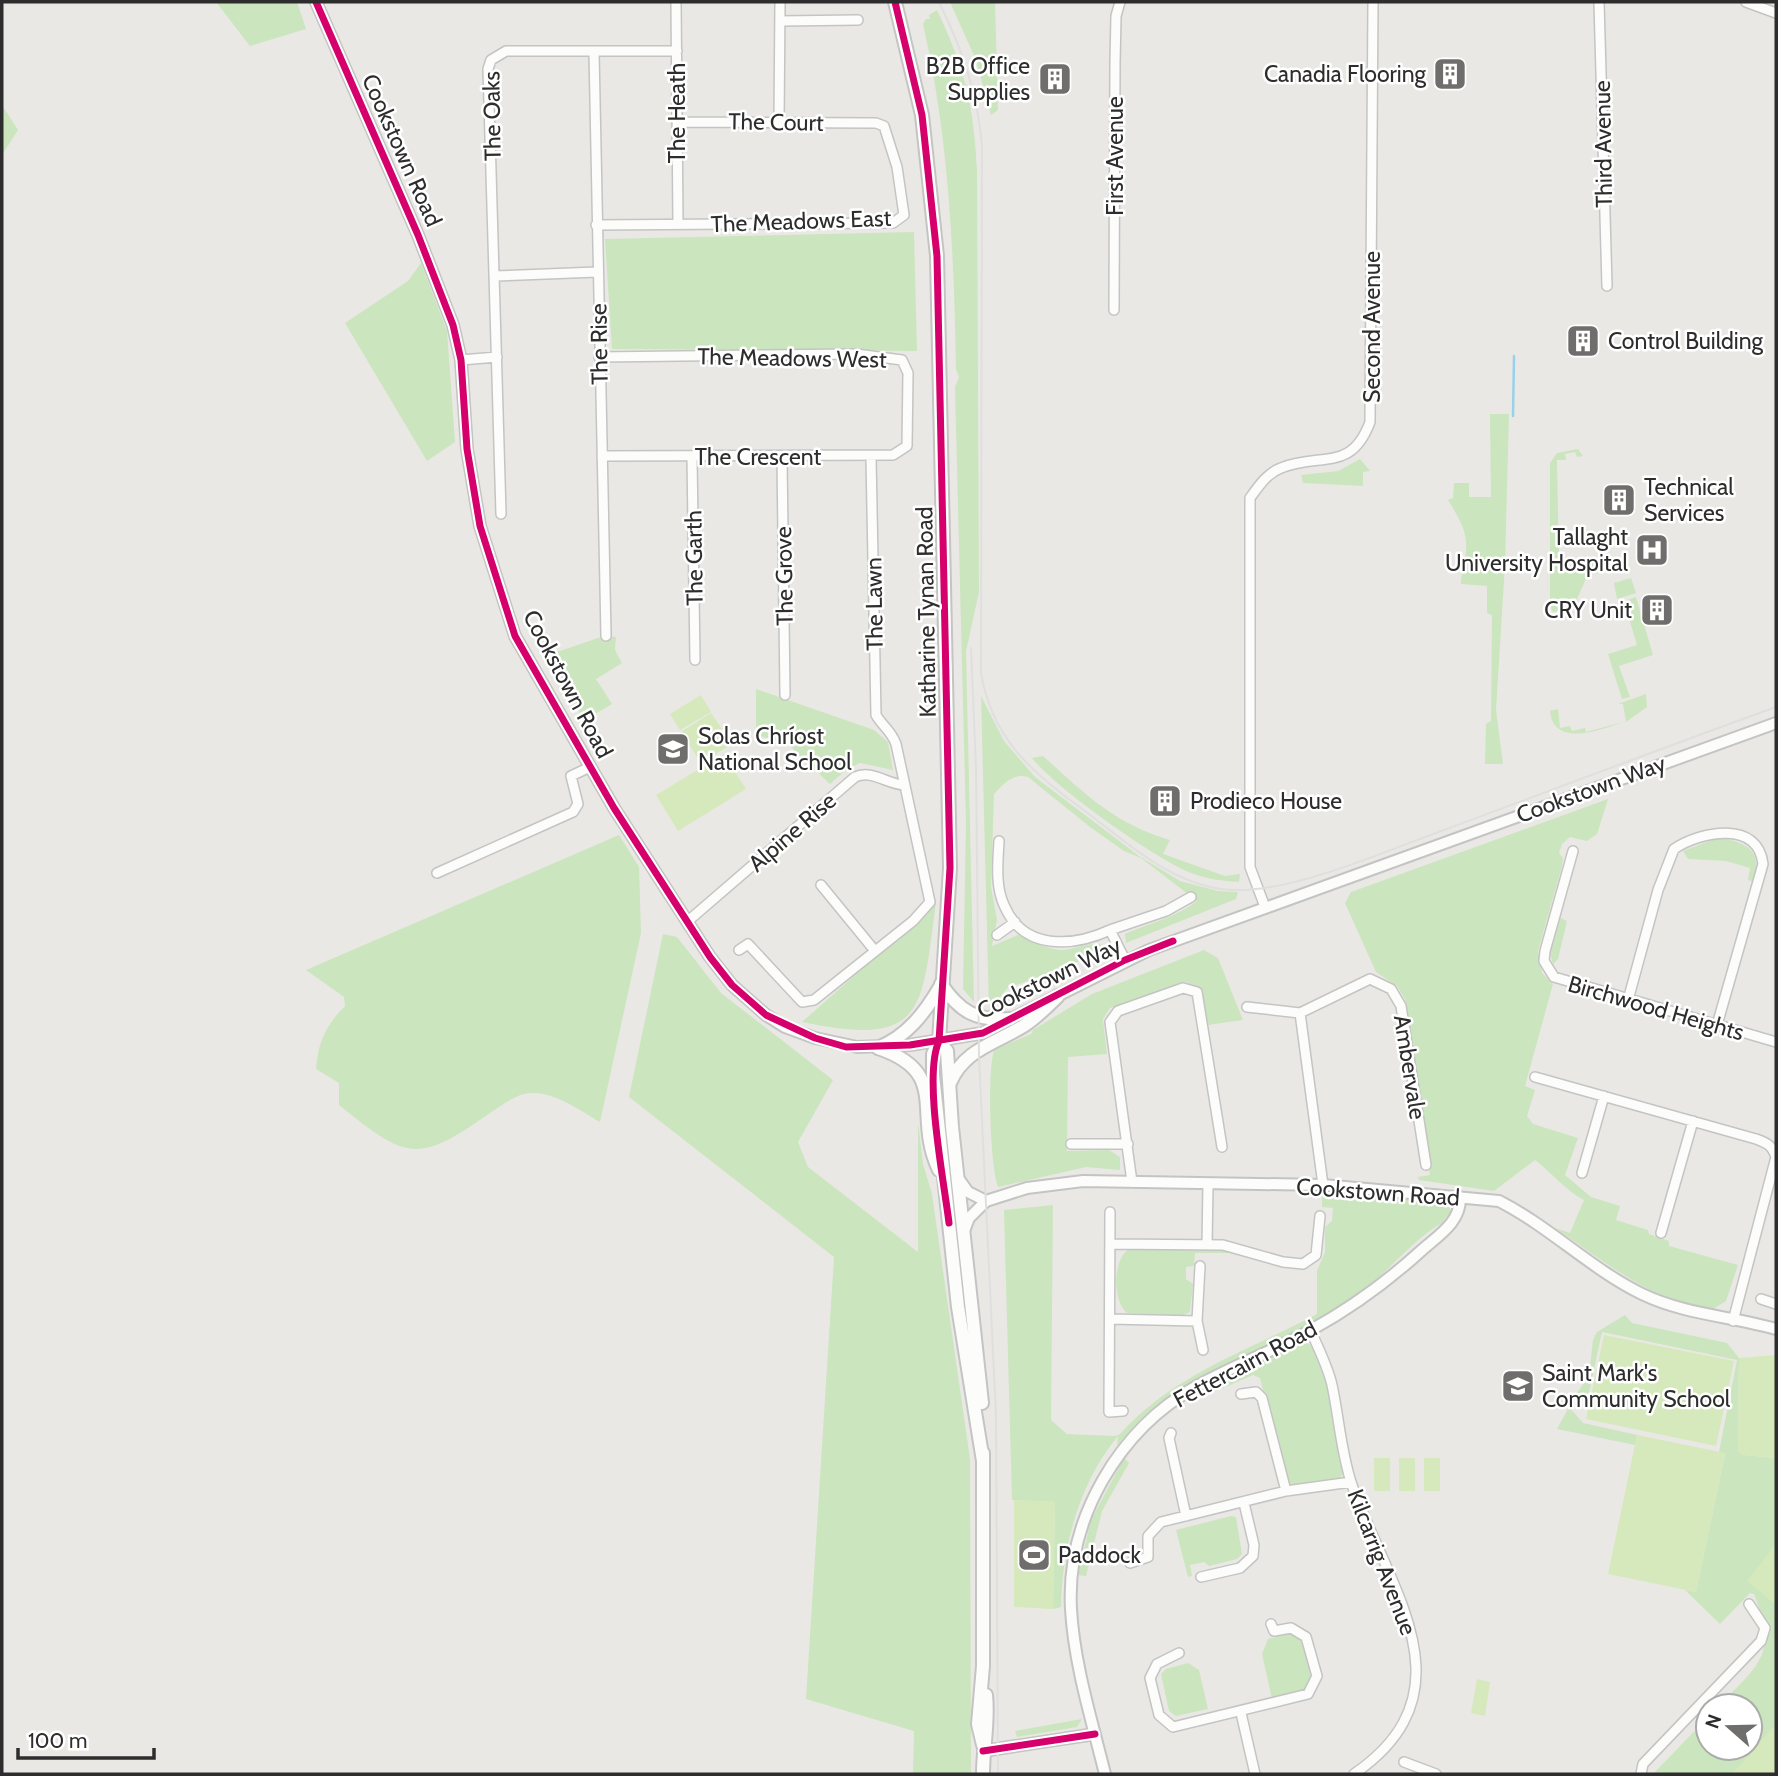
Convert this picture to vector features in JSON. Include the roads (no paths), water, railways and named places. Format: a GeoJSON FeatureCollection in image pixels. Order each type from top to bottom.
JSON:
{"type":"FeatureCollection","features":[{"type":"Feature","properties":{"kind":"main road","name":"Katharine Tynan Road"},"geometry":{"type":"LineString","coordinates":[[895,2],[922,115],[937,256],[950,868],[939,1041],[933,1054],[933,1075],[958,1307],[983,1461]]}},
{"type":"Feature","properties":{"kind":"main road"},"geometry":{"type":"LineString","coordinates":[[878,1048],[892,1042],[911,1027],[927,1010],[942,984],[968,1014],[983,1019],[1010,1018]]}},
{"type":"Feature","properties":{"kind":"main road"},"geometry":{"type":"LineString","coordinates":[[948,1087],[956,1072],[974,1052],[1028,1023],[1058,996]]}},
{"type":"Feature","properties":{"kind":"main road","name":"Katharine Tynan Road"},"geometry":{"type":"LineString","coordinates":[[939,1041],[947,1051],[948,1087],[978,1354],[983,1461],[983,1666],[988,1714],[983,1748],[983,1774]]}},
{"type":"Feature","properties":{"kind":"main road"},"geometry":{"type":"LineString","coordinates":[[878,1048],[912,1064],[922,1077],[931,1153],[944,1180]]}},
{"type":"Feature","properties":{"kind":"street","name":"Cookstown Road"},"geometry":{"type":"LineString","coordinates":[[316,2],[442,292],[461,360],[467,449],[486,550],[515,636],[590,767],[659,880],[732,985],[766,1015],[815,1038],[846,1046],[878,1048],[939,1041]]}},
{"type":"Feature","properties":{"kind":"street","name":"The Heath"},"geometry":{"type":"LineString","coordinates":[[676,2],[678,223]]}},
{"type":"Feature","properties":{"kind":"street"},"geometry":{"type":"LineString","coordinates":[[779,121],[780,2]]}},
{"type":"Feature","properties":{"kind":"street","name":"First Avenue"},"geometry":{"type":"LineString","coordinates":[[1114,310],[1115,63],[1116,16],[1120,2]]}},
{"type":"Feature","properties":{"kind":"street","name":"Second Avenue"},"geometry":{"type":"LineString","coordinates":[[1265,907],[1250,867],[1250,498],[1260,483],[1278,469],[1344,457],[1357,447],[1370,422],[1373,2]]}},
{"type":"Feature","properties":{"kind":"street","name":"Third Avenue"},"geometry":{"type":"LineString","coordinates":[[1599,2],[1607,286]]}},
{"type":"Feature","properties":{"kind":"street"},"geometry":{"type":"LineString","coordinates":[[1746,2],[1776,13]]}},
{"type":"Feature","properties":{"kind":"street"},"geometry":{"type":"LineString","coordinates":[[780,20],[858,20]]}},
{"type":"Feature","properties":{"kind":"street","name":"The Oaks"},"geometry":{"type":"LineString","coordinates":[[501,514],[488,69],[491,60],[506,51],[677,51]]}},
{"type":"Feature","properties":{"kind":"street","name":"The Rise"},"geometry":{"type":"LineString","coordinates":[[594,52],[606,636]]}},
{"type":"Feature","properties":{"kind":"street","name":"The Court"},"geometry":{"type":"LineString","coordinates":[[677,122],[876,123]]}},
{"type":"Feature","properties":{"kind":"street","name":"The Meadows East"},"geometry":{"type":"LineString","coordinates":[[596,225],[900,221],[904,215],[888,131],[876,123]]}},
{"type":"Feature","properties":{"kind":"street"},"geometry":{"type":"LineString","coordinates":[[495,276],[597,272]]}},
{"type":"Feature","properties":{"kind":"street","name":"The Meadows West"},"geometry":{"type":"LineString","coordinates":[[599,357],[856,354],[896,358],[907,366],[908,441]]}},
{"type":"Feature","properties":{"kind":"street"},"geometry":{"type":"LineString","coordinates":[[461,360],[497,358]]}},
{"type":"Feature","properties":{"kind":"street","name":"The Crescent"},"geometry":{"type":"LineString","coordinates":[[601,456],[871,457],[901,452],[908,441]]}},
{"type":"Feature","properties":{"kind":"street","name":"The Garth"},"geometry":{"type":"LineString","coordinates":[[692,457],[695,660]]}},
{"type":"Feature","properties":{"kind":"street","name":"The Grove"},"geometry":{"type":"LineString","coordinates":[[782,457],[785,695]]}},
{"type":"Feature","properties":{"kind":"street","name":"The Lawn"},"geometry":{"type":"LineString","coordinates":[[871,457],[876,715],[892,732],[905,785]]}},
{"type":"Feature","properties":{"kind":"street","name":"Cookstown Way"},"geometry":{"type":"LineString","coordinates":[[939,1041],[984,1033],[1125,960],[1776,723]]}},
{"type":"Feature","properties":{"kind":"street"},"geometry":{"type":"LineString","coordinates":[[437,873],[573,812],[578,804],[571,776],[590,767]]}},
{"type":"Feature","properties":{"kind":"street","name":"Alpine Rise"},"geometry":{"type":"LineString","coordinates":[[688,921],[855,777],[867,774],[893,784],[905,785]]}},
{"type":"Feature","properties":{"kind":"street"},"geometry":{"type":"LineString","coordinates":[[740,950],[748,944],[803,1002],[814,1000],[913,921],[930,902],[905,785]]}},
{"type":"Feature","properties":{"kind":"street"},"geometry":{"type":"LineString","coordinates":[[1628,1000],[1658,890],[1672,852],[1694,838],[1717,832],[1733,834],[1750,839],[1757,846],[1763,864],[1717,1026]]}},
{"type":"Feature","properties":{"kind":"street"},"geometry":{"type":"LineString","coordinates":[[999,841],[1000,894],[1014,922],[1025,932],[1063,944],[1166,911],[1191,897]]}},
{"type":"Feature","properties":{"kind":"street","name":"Birchwood Heights"},"geometry":{"type":"LineString","coordinates":[[1573,852],[1544,961],[1554,977],[1562,982],[1776,1042]]}},
{"type":"Feature","properties":{"kind":"street"},"geometry":{"type":"LineString","coordinates":[[821,884],[876,951]]}},
{"type":"Feature","properties":{"kind":"street"},"geometry":{"type":"LineString","coordinates":[[998,935],[1014,922]]}},
{"type":"Feature","properties":{"kind":"street"},"geometry":{"type":"LineString","coordinates":[[1110,930],[1125,960]]}},
{"type":"Feature","properties":{"kind":"street","name":"Ambervale"},"geometry":{"type":"LineString","coordinates":[[1300,1013],[1370,979],[1391,989],[1401,1006],[1426,1165]]}},
{"type":"Feature","properties":{"kind":"street"},"geometry":{"type":"LineString","coordinates":[[1132,1182],[1111,1017],[1118,1011],[1183,988],[1197,992],[1222,1147]]}},
{"type":"Feature","properties":{"kind":"street"},"geometry":{"type":"LineString","coordinates":[[1247,1007],[1300,1013],[1323,1185]]}},
{"type":"Feature","properties":{"kind":"street"},"geometry":{"type":"LineString","coordinates":[[1535,1077],[1767,1142],[1776,1157],[1733,1321]]}},
{"type":"Feature","properties":{"kind":"street"},"geometry":{"type":"LineString","coordinates":[[1582,1173],[1604,1096]]}},
{"type":"Feature","properties":{"kind":"street"},"geometry":{"type":"LineString","coordinates":[[1661,1233],[1693,1121]]}},
{"type":"Feature","properties":{"kind":"street"},"geometry":{"type":"LineString","coordinates":[[1071,1144],[1128,1144]]}},
{"type":"Feature","properties":{"kind":"street"},"geometry":{"type":"LineString","coordinates":[[958,1178],[968,1192],[986,1200],[969,1218],[964,1231]]}},
{"type":"Feature","properties":{"kind":"street","name":"Cookstown Road"},"geometry":{"type":"LineString","coordinates":[[986,1200],[1027,1188],[1083,1181],[1323,1185],[1499,1201],[1524,1214],[1611,1277],[1643,1295],[1694,1314],[1776,1329]]}},
{"type":"Feature","properties":{"kind":"street"},"geometry":{"type":"LineString","coordinates":[[1207,1245],[1208,1185]]}},
{"type":"Feature","properties":{"kind":"street","name":"Fettercairn Road"},"geometry":{"type":"LineString","coordinates":[[1105,1774],[1072,1623],[1071,1576],[1085,1521],[1104,1476],[1133,1436],[1169,1403],[1223,1372],[1311,1331],[1356,1303],[1404,1267],[1455,1219],[1460,1197]]}},
{"type":"Feature","properties":{"kind":"street"},"geometry":{"type":"LineString","coordinates":[[1110,1212],[1109,1412],[1123,1411]]}},
{"type":"Feature","properties":{"kind":"street"},"geometry":{"type":"LineString","coordinates":[[1111,1244],[1223,1245],[1283,1262],[1303,1264],[1316,1255],[1320,1216]]}},
{"type":"Feature","properties":{"kind":"street"},"geometry":{"type":"LineString","coordinates":[[1200,1266],[1197,1321],[1203,1350]]}},
{"type":"Feature","properties":{"kind":"street"},"geometry":{"type":"LineString","coordinates":[[1761,1299],[1776,1304]]}},
{"type":"Feature","properties":{"kind":"street"},"geometry":{"type":"LineString","coordinates":[[1110,1319],[1197,1321]]}},
{"type":"Feature","properties":{"kind":"street","name":"Kilcarrig Avenue"},"geometry":{"type":"LineString","coordinates":[[1311,1331],[1332,1381],[1351,1482],[1405,1615],[1418,1670],[1416,1688],[1405,1723],[1392,1744],[1354,1774]]}},
{"type":"Feature","properties":{"kind":"street"},"geometry":{"type":"LineString","coordinates":[[1241,1394],[1255,1392],[1262,1398],[1286,1491]]}},
{"type":"Feature","properties":{"kind":"street"},"geometry":{"type":"LineString","coordinates":[[1171,1433],[1169,1438],[1186,1516]]}},
{"type":"Feature","properties":{"kind":"street"},"geometry":{"type":"LineString","coordinates":[[1130,1563],[1148,1557],[1147,1541],[1154,1526],[1286,1491],[1351,1482]]}},
{"type":"Feature","properties":{"kind":"street"},"geometry":{"type":"LineString","coordinates":[[1201,1577],[1240,1568],[1253,1556],[1254,1545],[1244,1503]]}},
{"type":"Feature","properties":{"kind":"street"},"geometry":{"type":"LineString","coordinates":[[1641,1774],[1643,1764],[1761,1642],[1765,1629],[1749,1604]]}},
{"type":"Feature","properties":{"kind":"street"},"geometry":{"type":"LineString","coordinates":[[1180,1653],[1157,1664],[1150,1678],[1161,1720],[1173,1727],[1305,1696],[1317,1680],[1306,1637],[1292,1628],[1274,1632],[1272,1624]]}},
{"type":"Feature","properties":{"kind":"street"},"geometry":{"type":"LineString","coordinates":[[1241,1713],[1255,1774]]}},
{"type":"Feature","properties":{"kind":"street"},"geometry":{"type":"LineString","coordinates":[[983,1748],[1095,1734]]}},
{"type":"Feature","properties":{"kind":"street"},"geometry":{"type":"LineString","coordinates":[[1404,1762],[1436,1774]]}},
{"type":"Feature","properties":{"kind":"waterway"},"geometry":{"type":"LineString","coordinates":[[1513,416],[1514,356]]}},
{"type":"Feature","properties":{"kind":"tram line"},"geometry":{"type":"LineString","coordinates":[[939,2],[968,72],[982,147],[981,672],[986,695],[1004,734],[1016,751],[1046,781],[1130,846],[1164,868],[1201,885],[1246,890],[1273,887],[1333,871],[1776,707]]}},
{"type":"Feature","properties":{"kind":"tram line"},"geometry":{"type":"LineString","coordinates":[[971,648],[976,767],[979,1057],[996,1415],[998,1774]]}},
{"type":"Feature","properties":{"kind":"place","name":"Canadia Flooring"},"geometry":{"type":"Point","coordinates":[1450,74]}},
{"type":"Feature","properties":{"kind":"place","name":"B2B Office Supplies"},"geometry":{"type":"Point","coordinates":[1055,79]}},
{"type":"Feature","properties":{"kind":"place","name":"Control Building"},"geometry":{"type":"Point","coordinates":[1583,341]}},
{"type":"Feature","properties":{"kind":"place","name":"Technical Services"},"geometry":{"type":"Point","coordinates":[1619,500]}},
{"type":"Feature","properties":{"kind":"place","name":"Tallaght University Hospital"},"geometry":{"type":"Point","coordinates":[1652,550]}},
{"type":"Feature","properties":{"kind":"place","name":"CRY Unit"},"geometry":{"type":"Point","coordinates":[1657,610]}},
{"type":"Feature","properties":{"kind":"place","name":"Solas Chríost National School"},"geometry":{"type":"Point","coordinates":[673,749]}},
{"type":"Feature","properties":{"kind":"place","name":"Prodieco House"},"geometry":{"type":"Point","coordinates":[1165,801]}},
{"type":"Feature","properties":{"kind":"place","name":"Saint Mark's Community School"},"geometry":{"type":"Point","coordinates":[1518,1386]}},
{"type":"Feature","properties":{"kind":"place","name":"Paddock"},"geometry":{"type":"Point","coordinates":[1034,1555]}}]}
